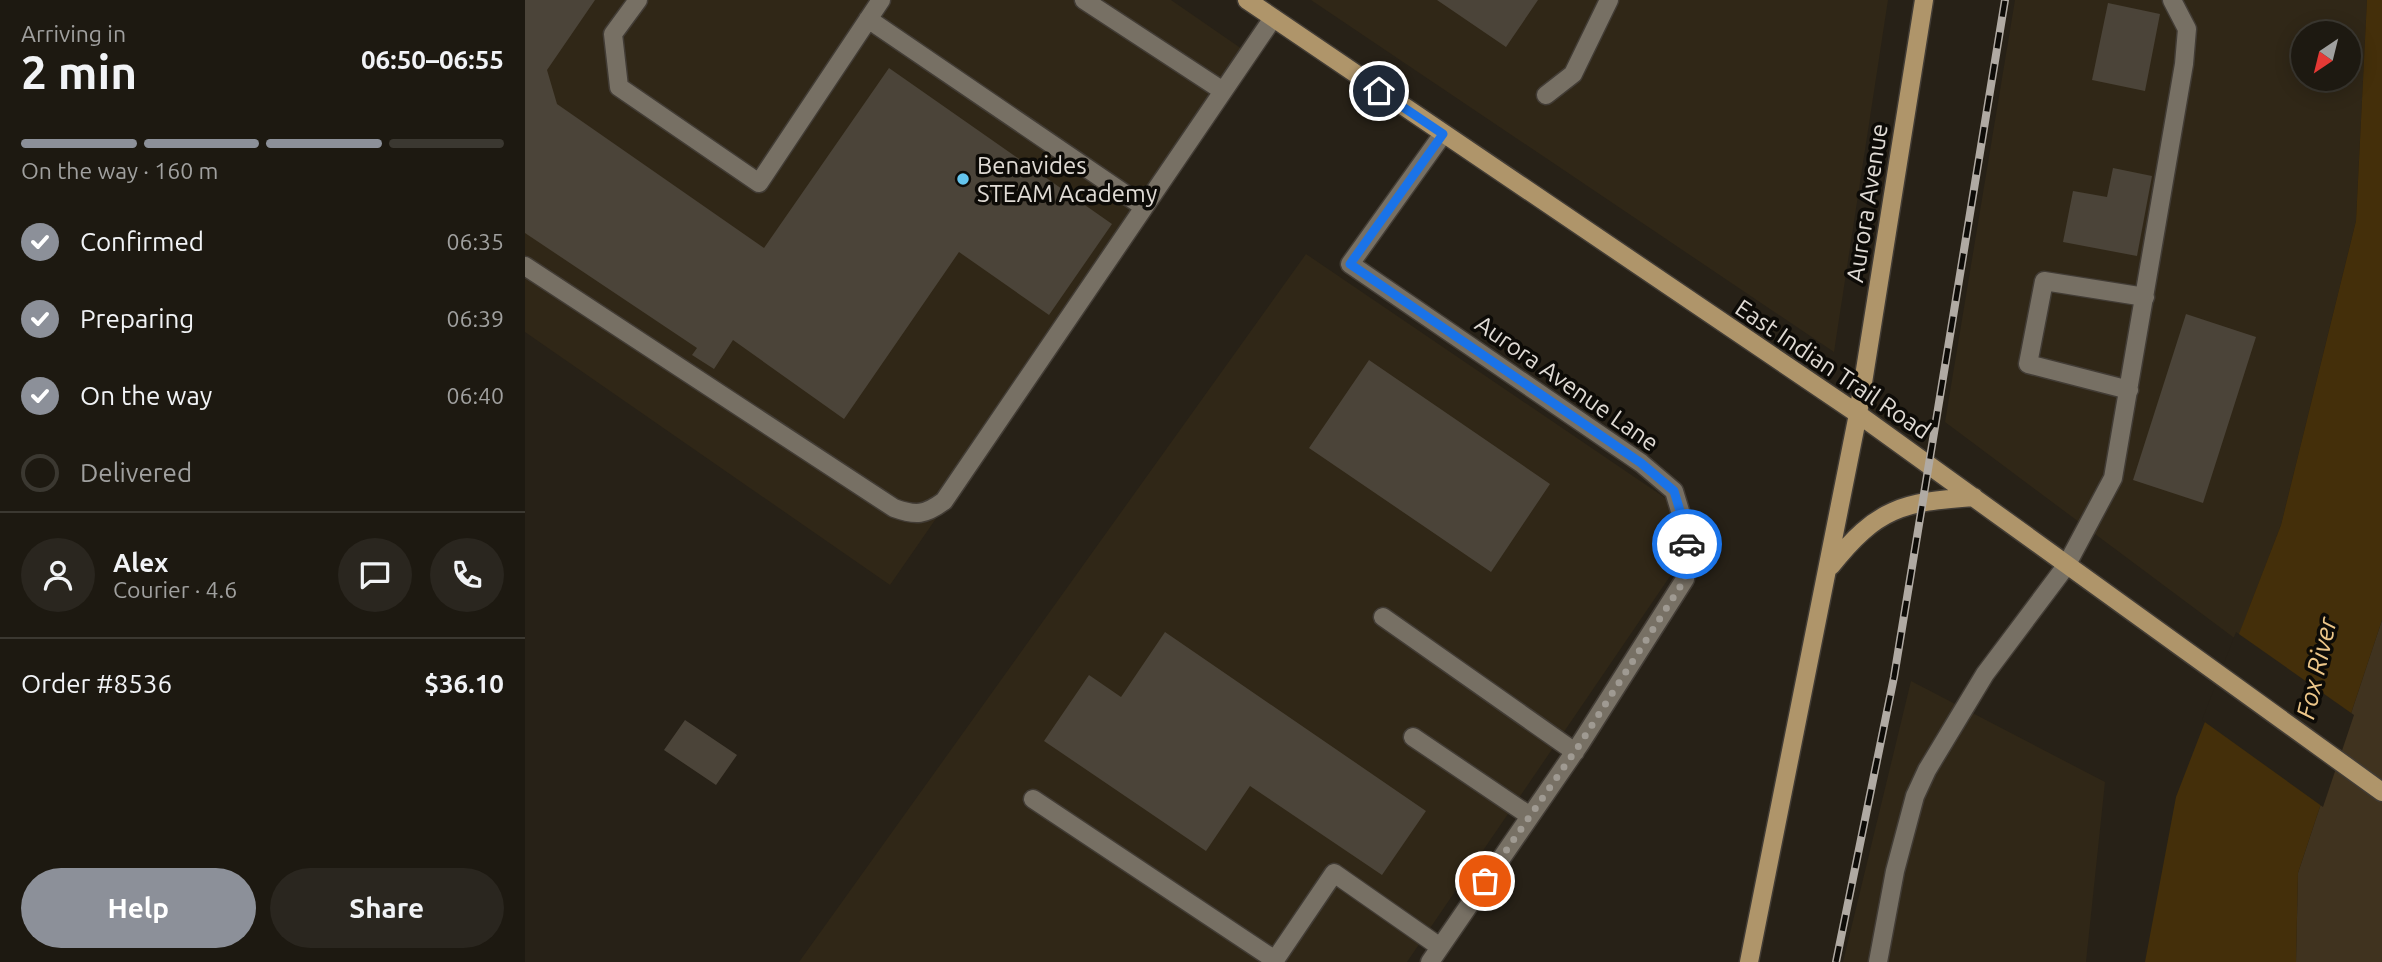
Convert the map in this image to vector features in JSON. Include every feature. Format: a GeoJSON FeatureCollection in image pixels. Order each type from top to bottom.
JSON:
{"type":"FeatureCollection","features":[{"type":"Feature","properties":{"kind":"main road","name":"East Indian Trail Road"},"geometry":{"type":"LineString","coordinates":[[1247,0],[1859,414],[2152,629],[2382,792]]}},
{"type":"Feature","properties":{"kind":"main road","name":"Aurora Avenue"},"geometry":{"type":"LineString","coordinates":[[1749,962],[1859,414],[1924,0]]}},
{"type":"Feature","properties":{"kind":"main road"},"geometry":{"type":"LineString","coordinates":[[1829,569],[1851,541],[1896,508],[1925,500],[1974,497]]}},
{"type":"Feature","properties":{"kind":"street"},"geometry":{"type":"LineString","coordinates":[[638,0],[613,34],[619,87],[759,183],[881,0]]}},
{"type":"Feature","properties":{"kind":"street"},"geometry":{"type":"LineString","coordinates":[[1084,0],[1223,91]]}},
{"type":"Feature","properties":{"kind":"street"},"geometry":{"type":"LineString","coordinates":[[1546,95],[1573,74],[1609,0]]}},
{"type":"Feature","properties":{"kind":"street"},"geometry":{"type":"LineString","coordinates":[[1878,962],[1895,871],[1915,796],[1927,770],[1985,674],[2066,566],[2113,478],[2177,120],[2187,29],[2172,0]]}},
{"type":"Feature","properties":{"kind":"street"},"geometry":{"type":"LineString","coordinates":[[525,266],[894,508],[912,514],[927,514],[944,501],[1273,18]]}},
{"type":"Feature","properties":{"kind":"street"},"geometry":{"type":"LineString","coordinates":[[868,19],[1144,207]]}},
{"type":"Feature","properties":{"kind":"street","name":"Aurora Avenue Lane"},"geometry":{"type":"LineString","coordinates":[[1430,962],[1575,752],[1685,579],[1687,534],[1674,491],[1641,463],[1350,264],[1443,134]]}},
{"type":"Feature","properties":{"kind":"street"},"geometry":{"type":"LineString","coordinates":[[2129,390],[2028,364],[2044,281],[2145,297]]}},
{"type":"Feature","properties":{"kind":"street"},"geometry":{"type":"LineString","coordinates":[[1383,617],[1575,752]]}},
{"type":"Feature","properties":{"kind":"street"},"geometry":{"type":"LineString","coordinates":[[1413,737],[1530,816]]}},
{"type":"Feature","properties":{"kind":"street"},"geometry":{"type":"LineString","coordinates":[[1033,799],[1275,960],[1333,873],[1440,947]]}},
{"type":"Feature","properties":{"kind":"shaded area"},"geometry":{"type":"Polygon","coordinates":[[[525,0],[1171,0],[1255,58],[890,585],[525,332],[525,0]]]}},
{"type":"Feature","properties":{"kind":"shaded area"},"geometry":{"type":"Polygon","coordinates":[[[1311,0],[1888,0],[1834,352],[1311,0]]]}},
{"type":"Feature","properties":{"kind":"shaded area"},"geometry":{"type":"Polygon","coordinates":[[[2015,0],[2367,0],[2356,221],[2281,525],[2237,640],[1945,422],[2015,0]]]}},
{"type":"Feature","properties":{"kind":"shaded area"},"geometry":{"type":"Polygon","coordinates":[[[1306,254],[1705,525],[1407,962],[799,962],[1306,254]]]}},
{"type":"Feature","properties":{"kind":"shaded area"},"geometry":{"type":"Polygon","coordinates":[[[2382,620],[2382,962],[2296,962],[2298,873],[2382,620]]]}},
{"type":"Feature","properties":{"kind":"shaded area"},"geometry":{"type":"Polygon","coordinates":[[[1911,681],[2105,782],[2086,962],[1843,962],[1911,681]]]}},
{"type":"Feature","properties":{"kind":"water","name":"Fox River"},"geometry":{"type":"Polygon","coordinates":[[[2367,0],[2382,0],[2382,620],[2298,873],[2296,962],[2145,962],[2176,797],[2281,525],[2356,221],[2367,0]]]}},
{"type":"Feature","properties":{"kind":"pier"},"geometry":{"type":"Polygon","coordinates":[[[2236,632],[2354,715],[2323,807],[2202,720],[2236,632]]]}},
{"type":"Feature","properties":{"kind":"building"},"geometry":{"type":"Polygon","coordinates":[[[525,0],[595,0],[547,70],[557,104],[764,248],[889,68],[1112,224],[1049,315],[959,252],[844,419],[733,340],[714,369],[692,355],[697,348],[525,233],[525,0]]]}},
{"type":"Feature","properties":{"kind":"building"},"geometry":{"type":"Polygon","coordinates":[[[1437,0],[1538,0],[1506,47],[1437,0]]]}},
{"type":"Feature","properties":{"kind":"building"},"geometry":{"type":"Polygon","coordinates":[[[2108,3],[2160,14],[2145,91],[2092,80],[2108,3]]]}},
{"type":"Feature","properties":{"kind":"building"},"geometry":{"type":"Polygon","coordinates":[[[2113,168],[2152,176],[2137,256],[2063,242],[2073,191],[2107,197],[2113,168]]]}},
{"type":"Feature","properties":{"kind":"building"},"geometry":{"type":"Polygon","coordinates":[[[2186,314],[2256,337],[2203,503],[2133,480],[2186,314]]]}},
{"type":"Feature","properties":{"kind":"building"},"geometry":{"type":"Polygon","coordinates":[[[1369,360],[1550,484],[1491,572],[1309,448],[1369,360]]]}},
{"type":"Feature","properties":{"kind":"building"},"geometry":{"type":"Polygon","coordinates":[[[1165,632],[1426,811],[1382,875],[1250,786],[1206,851],[1044,741],[1089,675],[1121,697],[1165,632]]]}},
{"type":"Feature","properties":{"kind":"building"},"geometry":{"type":"Polygon","coordinates":[[[685,720],[737,755],[716,785],[664,750],[685,720]]]}},
{"type":"Feature","properties":{"kind":"railway"},"geometry":{"type":"LineString","coordinates":[[1836,962],[1894,677],[2005,0]]}},
{"type":"Feature","properties":{"kind":"way so far"},"geometry":{"type":"LineString","coordinates":[[1485,881],[1580,744],[1685,579],[1687,544]]}},
{"type":"Feature","properties":{"kind":"place","name":"Benavides STEAM Academy"},"geometry":{"type":"Point","coordinates":[963,179]}},
{"type":"Feature","properties":{"kind":"route"},"geometry":{"type":"LineString","coordinates":[[1379,91],[1443,134],[1350,264],[1641,463],[1674,491],[1687,534],[1687,544]]}}]}
